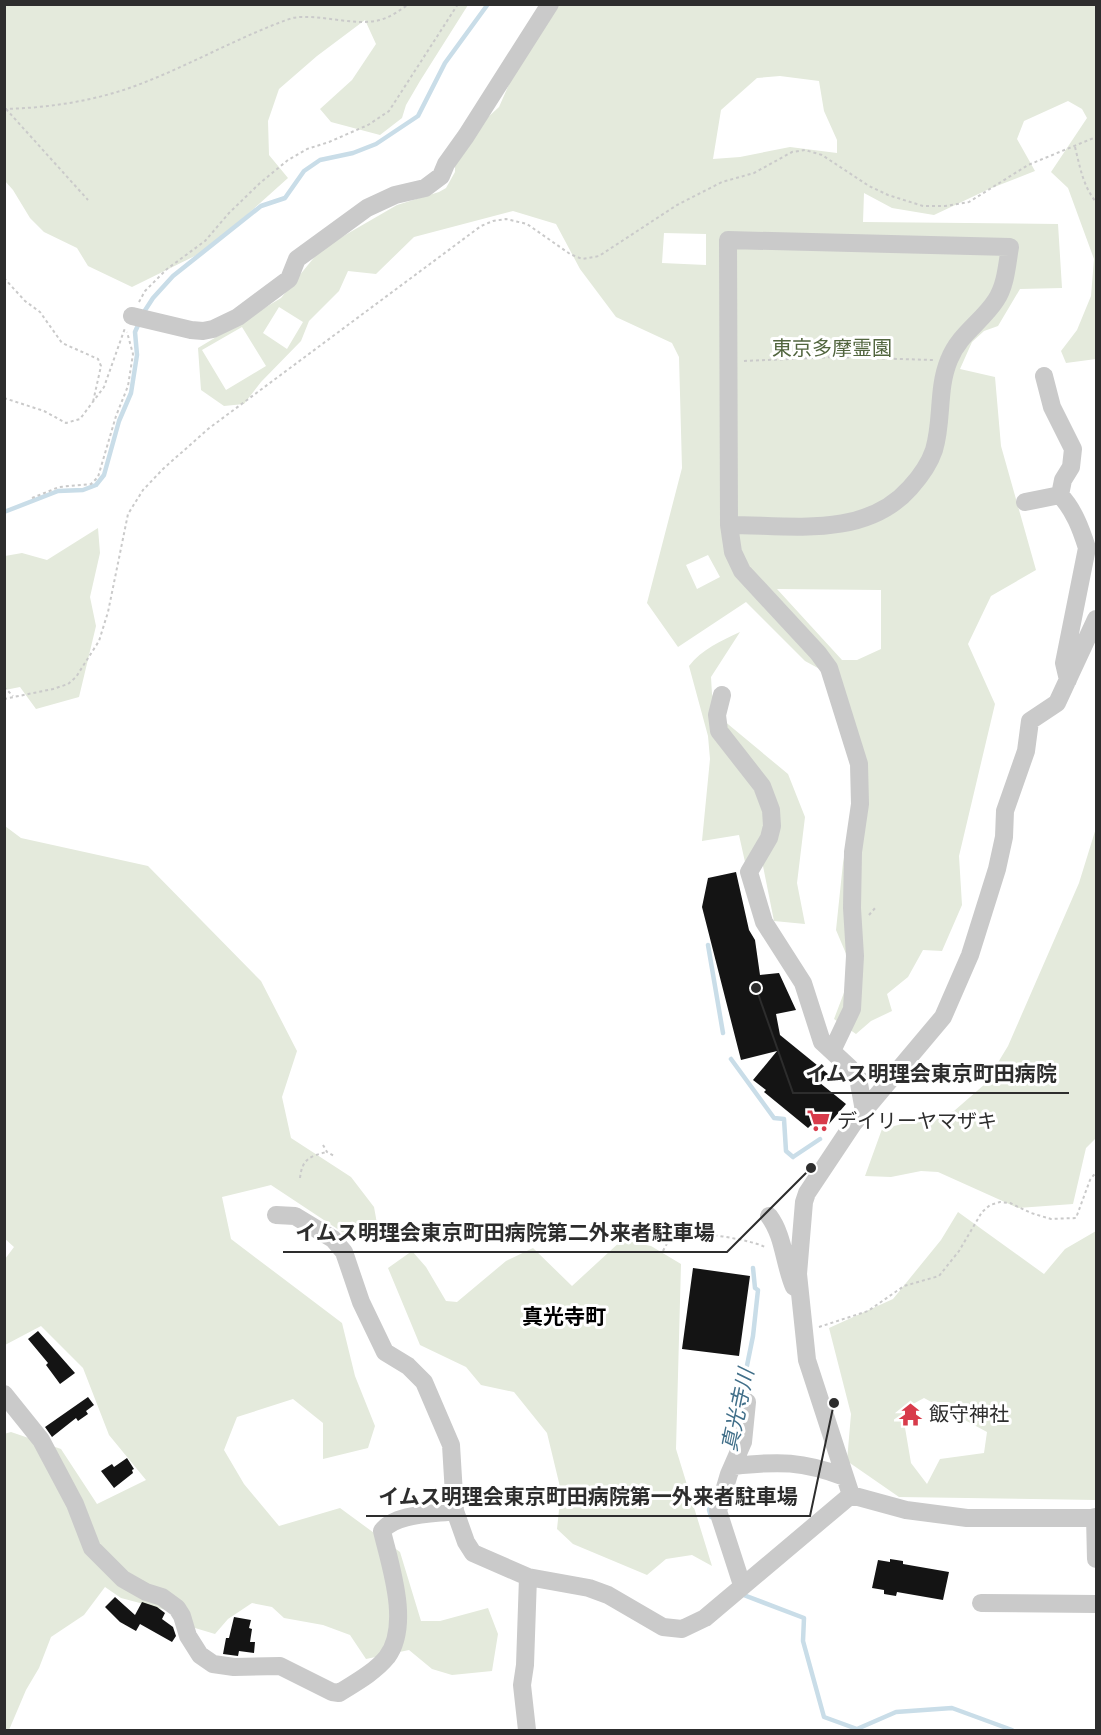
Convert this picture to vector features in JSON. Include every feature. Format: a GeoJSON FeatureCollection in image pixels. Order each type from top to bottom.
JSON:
{"type":"FeatureCollection","features":[{"type":"Feature","properties":{"kind":"street"},"geometry":{"type":"LineString","coordinates":[[131,316],[204,331],[238,317],[289,279],[297,259],[328,235],[367,208],[395,195],[424,188],[441,176],[446,164],[550,4]]}},
{"type":"Feature","properties":{"kind":"street"},"geometry":{"type":"LineString","coordinates":[[729,525],[835,526],[863,520],[892,505],[920,478],[933,453],[940,419],[941,387],[954,347],[998,298],[1010,247],[728,240],[729,525],[733,552],[742,571],[830,668],[859,764],[860,804],[853,852],[852,908],[855,966],[852,1009],[832,1051]]}},
{"type":"Feature","properties":{"kind":"street"},"geometry":{"type":"LineString","coordinates":[[1044,375],[1052,407],[1073,449],[1071,466],[1063,480],[1060,495]]}},
{"type":"Feature","properties":{"kind":"street"},"geometry":{"type":"LineString","coordinates":[[1025,502],[1060,495]]}},
{"type":"Feature","properties":{"kind":"street"},"geometry":{"type":"LineString","coordinates":[[1060,495],[1069,504],[1087,548],[1064,663],[1068,681]]}},
{"type":"Feature","properties":{"kind":"street"},"geometry":{"type":"LineString","coordinates":[[851,1495],[807,1360],[798,1274],[804,1202],[807,1192],[822,1168],[864,1111],[943,1017],[970,956],[997,869],[1004,837],[1005,811],[1026,751],[1030,721],[1057,703],[1096,619]]}},
{"type":"Feature","properties":{"kind":"street"},"geometry":{"type":"LineString","coordinates":[[722,695],[717,715],[719,731],[762,786],[771,810],[772,826],[769,838],[749,872],[764,922],[803,983],[822,1042],[858,1078],[864,1111]]}},
{"type":"Feature","properties":{"kind":"street"},"geometry":{"type":"LineString","coordinates":[[276,1215],[295,1216],[333,1239],[344,1252],[361,1302],[385,1352],[408,1366],[424,1383],[434,1400],[451,1445],[455,1511],[468,1548],[473,1553],[528,1577],[589,1588],[608,1595],[663,1627],[682,1629],[705,1618],[851,1495]]}},
{"type":"Feature","properties":{"kind":"street"},"geometry":{"type":"LineString","coordinates":[[769,1216],[776,1226],[789,1274],[800,1299]]}},
{"type":"Feature","properties":{"kind":"street"},"geometry":{"type":"LineString","coordinates":[[4,1394],[41,1440],[75,1504],[92,1548],[123,1579],[146,1592],[162,1597],[177,1608],[188,1636],[200,1655],[213,1664],[248,1668],[280,1666],[332,1692],[339,1693],[375,1668],[387,1657],[394,1644],[397,1631],[398,1595],[382,1531],[397,1520],[455,1511]]}},
{"type":"Feature","properties":{"kind":"street"},"geometry":{"type":"LineString","coordinates":[[742,1585],[718,1511],[729,1474],[743,1442],[747,1402]]}},
{"type":"Feature","properties":{"kind":"street"},"geometry":{"type":"LineString","coordinates":[[734,1466],[783,1462],[845,1477]]}},
{"type":"Feature","properties":{"kind":"street"},"geometry":{"type":"LineString","coordinates":[[851,1495],[906,1510],[967,1518],[1096,1518],[1096,1559]]}},
{"type":"Feature","properties":{"kind":"street"},"geometry":{"type":"LineString","coordinates":[[527,1731],[522,1685],[525,1665],[528,1577]]}},
{"type":"Feature","properties":{"kind":"street"},"geometry":{"type":"LineString","coordinates":[[981,1603],[1096,1604]]}},
{"type":"Feature","properties":{"kind":"path"},"geometry":{"type":"LineString","coordinates":[[5,109],[44,107],[134,87],[292,18],[310,16],[372,21],[389,16],[409,4]]}},
{"type":"Feature","properties":{"kind":"path"},"geometry":{"type":"LineString","coordinates":[[131,316],[145,291],[167,269],[205,241],[229,213],[288,160],[307,149],[368,125],[389,111],[458,4]]}},
{"type":"Feature","properties":{"kind":"path"},"geometry":{"type":"LineString","coordinates":[[5,109],[88,200]]}},
{"type":"Feature","properties":{"kind":"path"},"geometry":{"type":"LineString","coordinates":[[4,699],[53,689],[68,684],[76,677],[99,641],[108,612],[128,514],[138,496],[156,476],[208,429],[481,226],[506,219],[527,224],[570,254],[582,259],[599,256],[677,205],[713,187],[754,173],[792,152],[805,150],[822,155],[869,186],[888,195],[923,206],[945,206],[969,202],[1028,165],[1096,137]]}},
{"type":"Feature","properties":{"kind":"path"},"geometry":{"type":"LineString","coordinates":[[1075,147],[1082,176],[1089,193],[1096,202]]}},
{"type":"Feature","properties":{"kind":"path"},"geometry":{"type":"LineString","coordinates":[[4,278],[25,301],[40,312],[62,343],[98,359],[101,366],[93,405]]}},
{"type":"Feature","properties":{"kind":"path"},"geometry":{"type":"LineString","coordinates":[[4,398],[44,411],[66,423],[80,419],[93,405],[104,387],[126,327],[133,354],[128,386],[116,416],[98,477],[92,483],[58,488],[32,498]]}},
{"type":"Feature","properties":{"kind":"path"},"geometry":{"type":"LineString","coordinates":[[729,361],[834,357],[949,360]]}},
{"type":"Feature","properties":{"kind":"path"},"geometry":{"type":"LineString","coordinates":[[4,687],[13,696]]}},
{"type":"Feature","properties":{"kind":"path"},"geometry":{"type":"LineString","coordinates":[[324,1145],[327,1152],[334,1156]]}},
{"type":"Feature","properties":{"kind":"path"},"geometry":{"type":"LineString","coordinates":[[300,1178],[301,1166],[309,1158],[327,1152]]}},
{"type":"Feature","properties":{"kind":"path"},"geometry":{"type":"LineString","coordinates":[[803,1332],[868,1311],[904,1287],[939,1276],[959,1251],[982,1212],[990,1205],[1000,1202],[1010,1203],[1025,1211],[1051,1219],[1076,1218],[1090,1180],[1096,1172]]}},
{"type":"Feature","properties":{"kind":"path"},"geometry":{"type":"LineString","coordinates":[[663,1251],[669,1239],[679,1233],[692,1232],[743,1239],[761,1244],[767,1249]]}},
{"type":"Feature","properties":{"kind":"green space"},"geometry":{"type":"Polygon","coordinates":[[[5,4],[468,5],[420,81],[406,105],[402,118],[380,135],[331,122],[320,109],[352,80],[376,44],[365,20],[317,56],[279,89],[268,121],[269,155],[288,178],[209,249],[132,287],[88,266],[77,248],[44,232],[30,218],[5,181],[5,4]]]}},
{"type":"Feature","properties":{"kind":"green space","name":"東京多摩霊園"},"geometry":{"type":"Polygon","coordinates":[[[541,5],[1096,5],[1096,359],[1066,363],[1061,351],[1077,330],[1091,296],[1094,259],[1068,188],[1051,172],[1087,118],[1082,109],[1068,101],[1024,121],[1017,139],[1035,171],[989,189],[934,215],[892,208],[864,193],[863,222],[1058,224],[1062,288],[1020,289],[998,326],[984,331],[972,342],[960,369],[995,377],[1001,446],[1036,570],[991,596],[968,644],[995,704],[959,856],[962,905],[942,951],[923,950],[908,977],[887,994],[892,1011],[871,1021],[856,1034],[834,1019],[845,990],[847,956],[836,930],[843,863],[858,782],[838,679],[805,661],[746,602],[678,647],[647,603],[682,468],[679,357],[672,343],[616,317],[580,269],[556,224],[513,211],[414,237],[376,274],[348,271],[339,291],[309,321],[301,341],[261,382],[244,404],[224,406],[201,390],[198,348],[281,298],[321,249],[397,205],[446,188],[455,172],[455,160],[486,119],[499,107],[541,5]],[[780,76],[757,78],[721,110],[713,159],[740,157],[790,147],[837,153],[837,140],[824,111],[819,81],[780,76]],[[664,233],[662,263],[706,265],[706,234],[664,233]],[[279,307],[263,333],[287,349],[303,322],[279,307]],[[242,327],[202,350],[226,390],[266,366],[242,327]],[[708,555],[686,565],[697,589],[720,577],[708,555]],[[777,589],[842,660],[857,660],[881,649],[881,590],[777,589]]]}},
{"type":"Feature","properties":{"kind":"green space"},"geometry":{"type":"Polygon","coordinates":[[[98,528],[100,553],[90,597],[96,626],[79,697],[36,709],[20,687],[5,690],[5,556],[22,553],[47,560],[98,528]]]}},
{"type":"Feature","properties":{"kind":"green space"},"geometry":{"type":"Polygon","coordinates":[[[740,632],[711,677],[712,694],[723,720],[788,774],[805,817],[797,883],[805,924],[774,921],[762,861],[745,862],[739,835],[702,841],[710,759],[708,736],[689,666],[706,650],[740,632]]]}},
{"type":"Feature","properties":{"kind":"green space"},"geometry":{"type":"Polygon","coordinates":[[[5,826],[21,838],[148,866],[261,981],[297,1051],[282,1097],[291,1138],[351,1177],[374,1207],[380,1240],[348,1236],[271,1185],[222,1197],[231,1239],[342,1323],[355,1376],[375,1426],[368,1448],[323,1459],[323,1423],[293,1399],[237,1417],[224,1450],[244,1484],[279,1526],[340,1508],[400,1552],[421,1621],[440,1621],[488,1608],[498,1634],[492,1671],[452,1675],[432,1669],[409,1650],[366,1659],[350,1635],[323,1625],[284,1618],[272,1607],[252,1603],[228,1619],[215,1634],[195,1628],[170,1611],[121,1598],[105,1587],[84,1615],[51,1637],[39,1668],[26,1690],[9,1730],[5,1730],[4,1434],[11,1432],[61,1449],[97,1504],[146,1480],[109,1435],[83,1368],[41,1326],[5,1345],[5,1259],[14,1247],[4,1238],[5,826]]]}},
{"type":"Feature","properties":{"kind":"green space"},"geometry":{"type":"Polygon","coordinates":[[[1096,828],[1096,1138],[1086,1148],[1073,1204],[1018,1208],[938,1172],[921,1171],[891,1177],[865,1176],[882,1129],[954,1111],[985,1084],[1008,1046],[1079,883],[1096,828]]]}},
{"type":"Feature","properties":{"kind":"green space"},"geometry":{"type":"Polygon","coordinates":[[[958,1212],[1044,1274],[1065,1249],[1096,1231],[1096,1500],[899,1497],[847,1461],[851,1414],[829,1328],[893,1299],[941,1240],[958,1212]],[[924,1398],[902,1410],[911,1463],[927,1484],[940,1459],[984,1453],[987,1432],[924,1398]]]}},
{"type":"Feature","properties":{"kind":"green space"},"geometry":{"type":"Polygon","coordinates":[[[622,1240],[651,1246],[681,1264],[676,1449],[712,1566],[692,1555],[666,1559],[647,1575],[573,1544],[557,1529],[561,1491],[547,1433],[514,1392],[481,1385],[466,1367],[420,1345],[388,1268],[412,1251],[426,1267],[446,1301],[457,1302],[506,1261],[533,1248],[572,1286],[622,1240]]]}},
{"type":"Feature","properties":{"kind":"building"},"geometry":{"type":"Polygon","coordinates":[[[736,872],[749,930],[755,940],[760,975],[779,973],[796,1010],[776,1014],[780,1035],[828,1074],[820,1083],[846,1104],[823,1131],[811,1125],[808,1128],[764,1092],[766,1090],[753,1080],[777,1051],[741,1060],[702,907],[708,878],[736,872]]]}},
{"type":"Feature","properties":{"kind":"building"},"geometry":{"type":"Polygon","coordinates":[[[693,1268],[750,1276],[739,1356],[682,1349],[693,1268]]]}},
{"type":"Feature","properties":{"kind":"building"},"geometry":{"type":"Polygon","coordinates":[[[38,1331],[75,1373],[60,1384],[46,1365],[48,1363],[28,1339],[38,1331]]]}},
{"type":"Feature","properties":{"kind":"building"},"geometry":{"type":"Polygon","coordinates":[[[88,1397],[94,1405],[86,1411],[88,1414],[78,1421],[76,1418],[52,1437],[45,1427],[88,1397]]]}},
{"type":"Feature","properties":{"kind":"building"},"geometry":{"type":"Polygon","coordinates":[[[127,1458],[134,1469],[133,1473],[114,1488],[101,1471],[112,1464],[114,1467],[127,1458]]]}},
{"type":"Feature","properties":{"kind":"building"},"geometry":{"type":"Polygon","coordinates":[[[890,1559],[903,1561],[903,1564],[949,1572],[943,1600],[897,1592],[896,1596],[884,1594],[884,1590],[872,1588],[878,1560],[890,1562],[890,1559]]]}},
{"type":"Feature","properties":{"kind":"building"},"geometry":{"type":"Polygon","coordinates":[[[115,1597],[135,1615],[142,1602],[157,1607],[165,1613],[162,1619],[173,1627],[176,1636],[172,1642],[140,1624],[136,1631],[120,1622],[105,1607],[115,1597]]]}},
{"type":"Feature","properties":{"kind":"building"},"geometry":{"type":"Polygon","coordinates":[[[234,1617],[251,1620],[250,1642],[255,1642],[254,1653],[239,1651],[238,1656],[223,1654],[234,1617]]]}},
{"type":"Feature","properties":{"kind":"waterway"},"geometry":{"type":"LineString","coordinates":[[142,315],[153,298],[173,276],[261,206],[285,198],[304,171],[320,160],[353,153],[376,144],[418,116],[445,63],[488,4]]}},
{"type":"Feature","properties":{"kind":"waterway"},"geometry":{"type":"LineString","coordinates":[[4,512],[58,491],[83,490],[96,485],[104,475],[119,421],[131,393],[137,355],[135,332],[139,323]]}},
{"type":"Feature","properties":{"kind":"waterway"},"geometry":{"type":"LineString","coordinates":[[708,945],[723,1033]]}},
{"type":"Feature","properties":{"kind":"waterway"},"geometry":{"type":"LineString","coordinates":[[731,1059],[774,1118],[784,1119],[786,1151],[793,1157]]}},
{"type":"Feature","properties":{"kind":"waterway"},"geometry":{"type":"LineString","coordinates":[[793,1157],[820,1139]]}},
{"type":"Feature","properties":{"kind":"waterway","name":"真光寺川"},"geometry":{"type":"LineString","coordinates":[[740,1400],[753,1336],[758,1290],[755,1288],[753,1268]]}},
{"type":"Feature","properties":{"kind":"waterway","name":"真光寺川"},"geometry":{"type":"LineString","coordinates":[[711,1517],[709,1510],[712,1500]]}},
{"type":"Feature","properties":{"kind":"waterway","name":"真光寺川"},"geometry":{"type":"LineString","coordinates":[[741,1594],[804,1618],[803,1641],[824,1717],[857,1729],[896,1712],[952,1708],[1012,1730]]}},
{"type":"Feature","properties":{"kind":"place","name":"イムス明理会東京町田病院"},"geometry":{"type":"Point","coordinates":[756,988]}},
{"type":"Feature","properties":{"kind":"place","name":"デイリーヤマザキ"},"geometry":{"type":"Point","coordinates":[819,1121]}},
{"type":"Feature","properties":{"kind":"place","name":"イムス明理会東京町田病院第二外来者駐車場"},"geometry":{"type":"Point","coordinates":[811,1168]}},
{"type":"Feature","properties":{"kind":"place","name":"イムス明理会東京町田病院第一外来者駐車場"},"geometry":{"type":"Point","coordinates":[834,1403]}},
{"type":"Feature","properties":{"kind":"place","name":"飯守神社"},"geometry":{"type":"Point","coordinates":[911,1414]}},
{"type":"Feature","properties":{"kind":"district","name":"真光寺町"},"geometry":{"type":"Point","coordinates":[564,1317]}}]}
